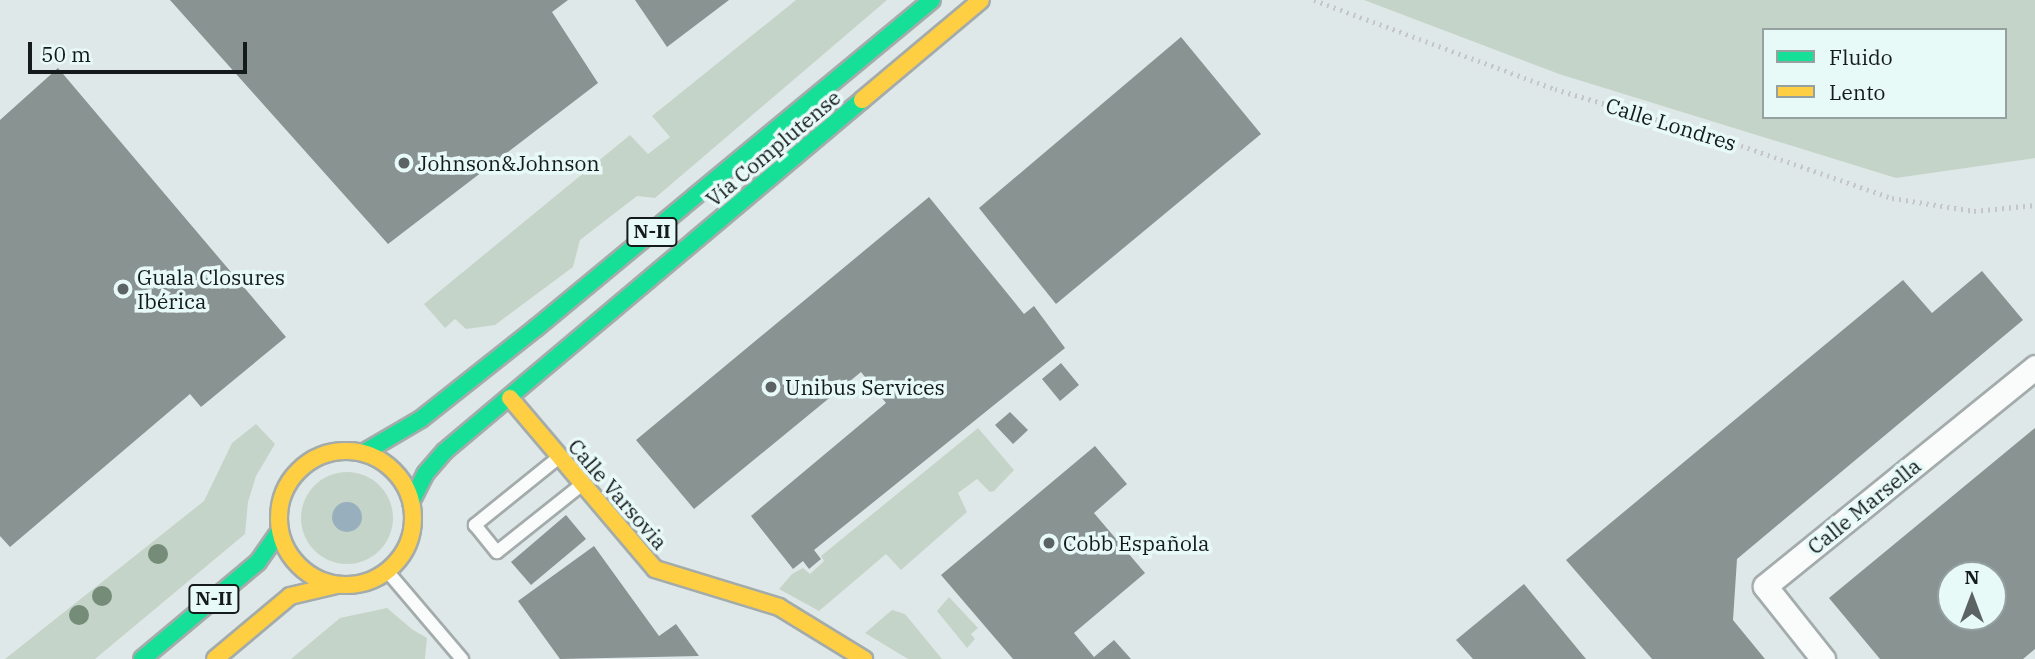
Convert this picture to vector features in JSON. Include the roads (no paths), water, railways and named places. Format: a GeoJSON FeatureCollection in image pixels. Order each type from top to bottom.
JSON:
{"type":"FeatureCollection","features":[{"type":"Feature","properties":{"kind":"main road","name":"Vía Complutense"},"geometry":{"type":"LineString","coordinates":[[363,453],[421,419],[536,328],[932,0]]}},
{"type":"Feature","properties":{"kind":"main road","name":"Vía Complutense"},"geometry":{"type":"LineString","coordinates":[[411,502],[425,474],[445,452],[981,0]]}},
{"type":"Feature","properties":{"kind":"main road","name":"Calle Varsovia"},"geometry":{"type":"LineString","coordinates":[[510,398],[580,485],[654,569],[779,607],[864,659]]}},
{"type":"Feature","properties":{"kind":"main road","name":"N-II"},"geometry":{"type":"LineString","coordinates":[[142,659],[258,562],[279,532],[278,510],[285,488],[299,469],[318,457],[340,451],[363,453]]}},
{"type":"Feature","properties":{"kind":"main road"},"geometry":{"type":"LineString","coordinates":[[363,453],[394,471],[411,502]]}},
{"type":"Feature","properties":{"kind":"main road","name":"N-II"},"geometry":{"type":"LineString","coordinates":[[215,659],[290,596],[337,585],[359,585],[387,571],[408,545],[413,524],[411,502]]}},
{"type":"Feature","properties":{"kind":"main road"},"geometry":{"type":"LineString","coordinates":[[279,532],[287,552],[300,568],[317,579],[337,585]]}},
{"type":"Feature","properties":{"kind":"street","name":"Calle Marsella"},"geometry":{"type":"LineString","coordinates":[[1823,659],[1765,586],[2035,368]]}},
{"type":"Feature","properties":{"kind":"lane"},"geometry":{"type":"LineString","coordinates":[[558,458],[475,525],[497,552],[580,485]]}},
{"type":"Feature","properties":{"kind":"lane"},"geometry":{"type":"LineString","coordinates":[[387,571],[462,659]]}},
{"type":"Feature","properties":{"kind":"water"},"geometry":{"type":"Polygon","coordinates":[[[347,502],[358,506],[362,517],[358,528],[347,532],[336,528],[332,517],[336,506],[347,502]]]}},
{"type":"Feature","properties":{"kind":"place","name":"Johnson&Johnson"},"geometry":{"type":"Point","coordinates":[404,163]}},
{"type":"Feature","properties":{"kind":"place","name":"Guala Closures Ibérica"},"geometry":{"type":"Point","coordinates":[123,289]}},
{"type":"Feature","properties":{"kind":"place","name":"Unibus Services"},"geometry":{"type":"Point","coordinates":[771,387]}},
{"type":"Feature","properties":{"kind":"place","name":"Cobb Española"},"geometry":{"type":"Point","coordinates":[1049,543]}}]}
